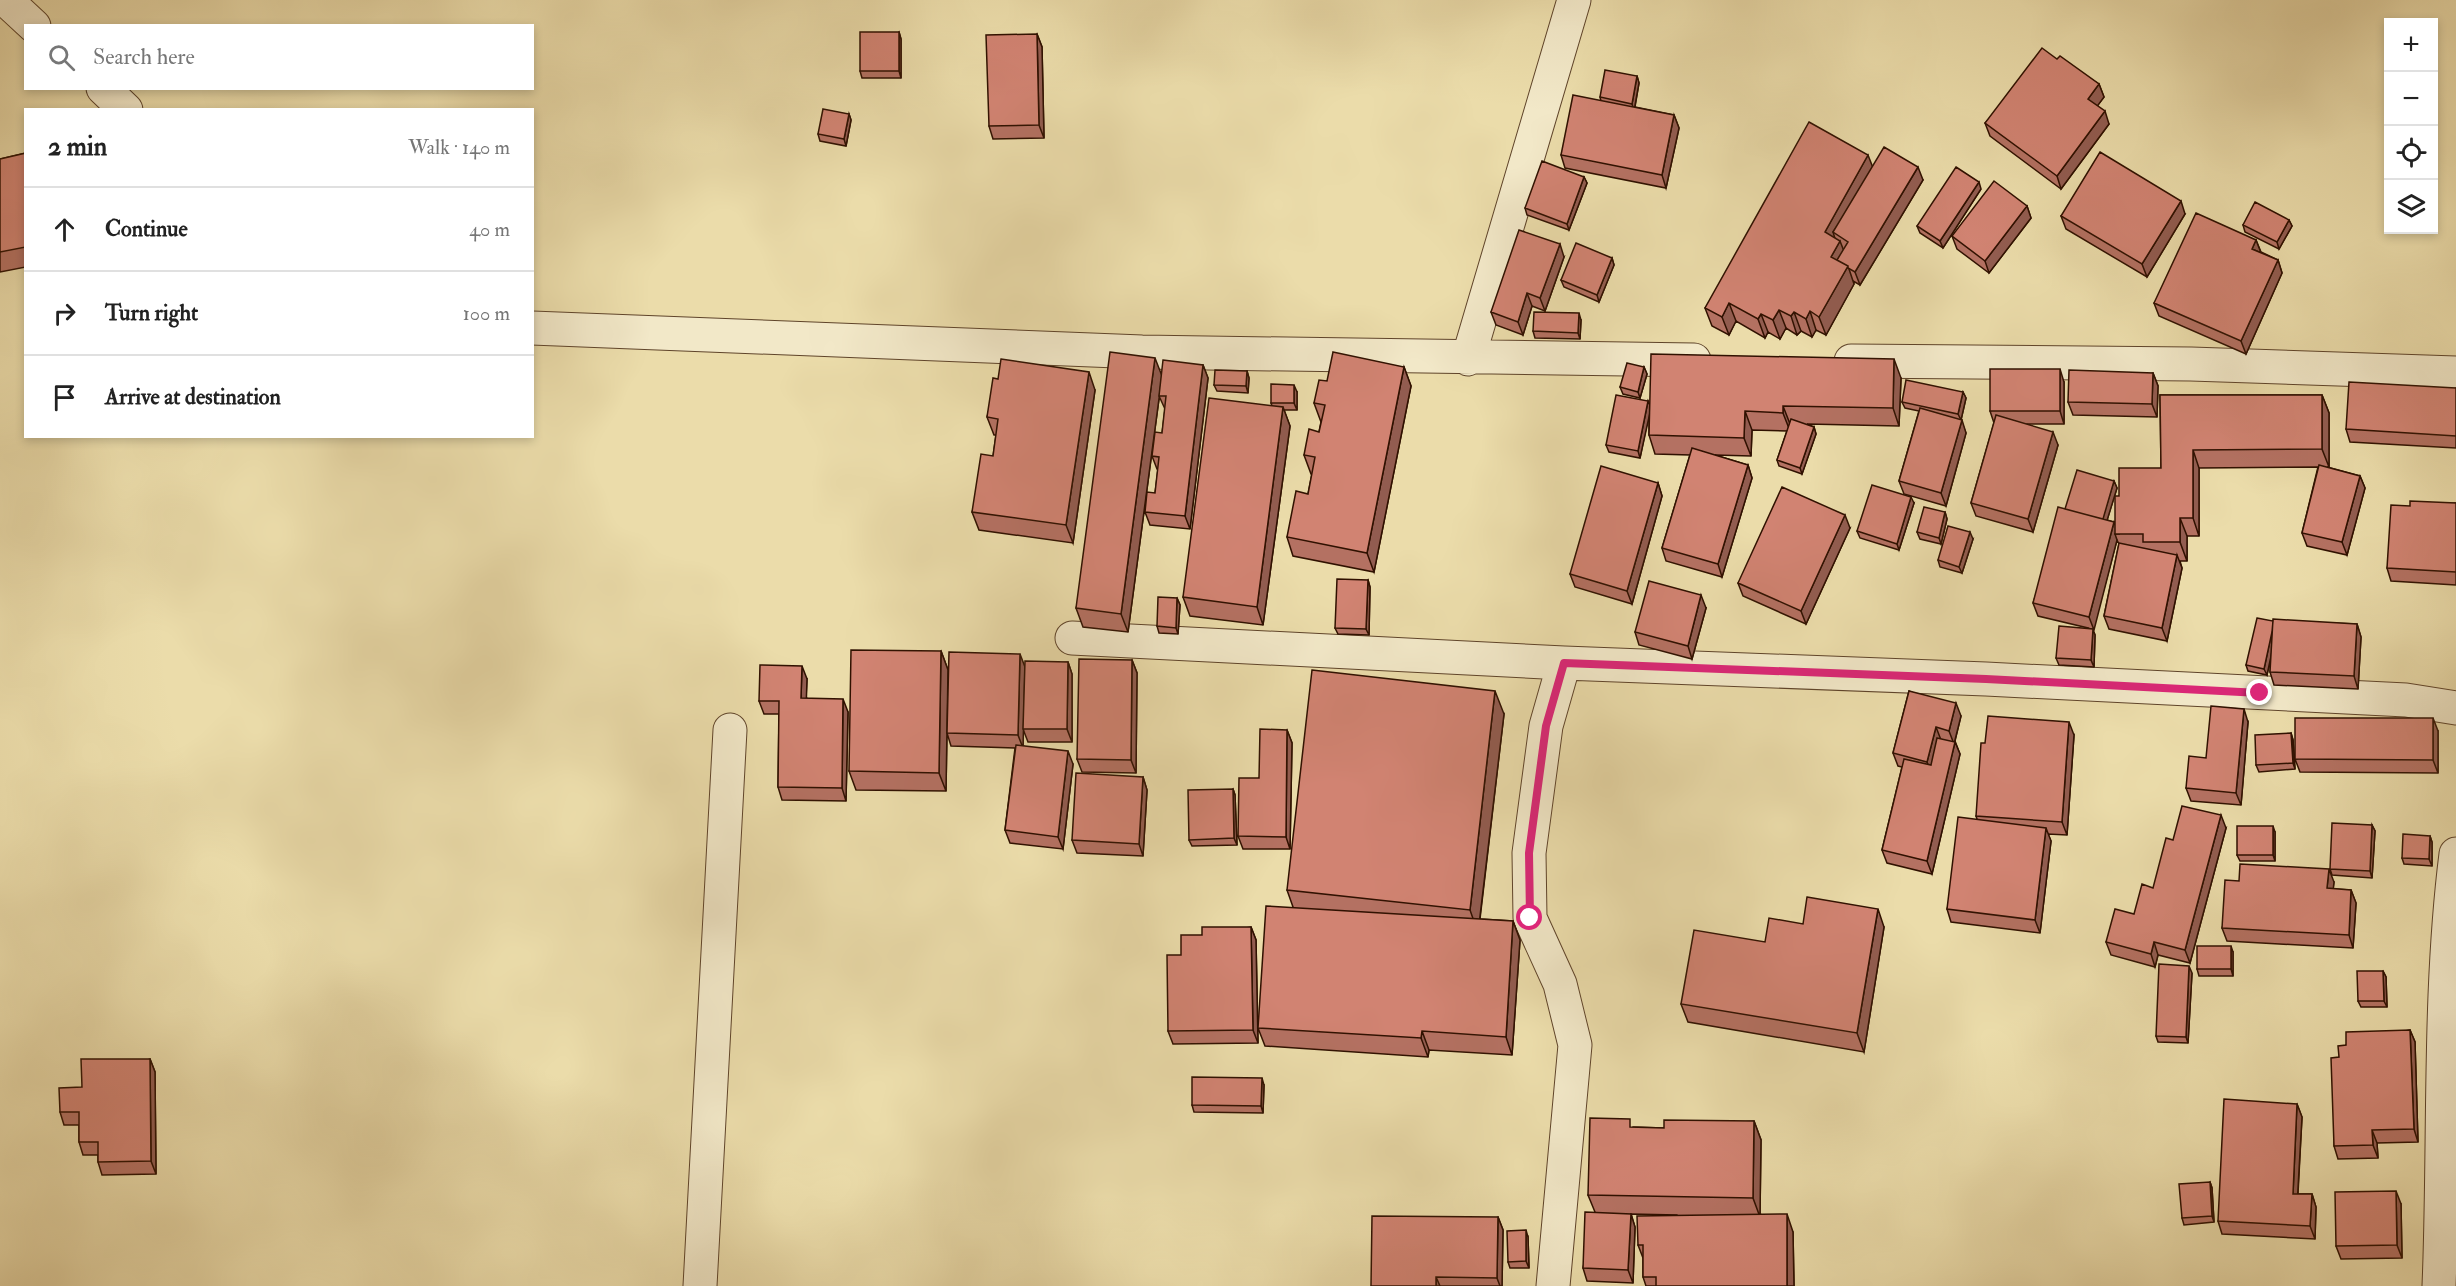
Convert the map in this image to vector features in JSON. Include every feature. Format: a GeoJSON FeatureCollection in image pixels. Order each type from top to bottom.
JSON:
{"type":"FeatureCollection","features":[{"type":"Feature","properties":{"kind":"street"},"geometry":{"type":"LineString","coordinates":[[6,0],[32,24]]}},
{"type":"Feature","properties":{"kind":"street"},"geometry":{"type":"LineString","coordinates":[[1468,359],[1574,0]]}},
{"type":"Feature","properties":{"kind":"street"},"geometry":{"type":"LineString","coordinates":[[105,90],[124,108]]}},
{"type":"Feature","properties":{"kind":"street"},"geometry":{"type":"LineString","coordinates":[[534,328],[1142,352],[1468,359],[1729,361]]}},
{"type":"Feature","properties":{"kind":"street"},"geometry":{"type":"LineString","coordinates":[[1824,361],[2191,364],[2456,373]]}},
{"type":"Feature","properties":{"kind":"street"},"geometry":{"type":"LineString","coordinates":[[1072,638],[1564,663],[1986,679],[2395,699],[2456,708]]}},
{"type":"Feature","properties":{"kind":"street"},"geometry":{"type":"LineString","coordinates":[[1553,1286],[1575,1045],[1560,984],[1530,918],[1529,853],[1546,726],[1564,663]]}},
{"type":"Feature","properties":{"kind":"street"},"geometry":{"type":"LineString","coordinates":[[700,1286],[730,730]]}},
{"type":"Feature","properties":{"kind":"street"},"geometry":{"type":"LineString","coordinates":[[2439,1286],[2443,1206],[2444,999],[2456,854]]}},
{"type":"Feature","properties":{"kind":"building"},"geometry":{"type":"Polygon","coordinates":[[[860,32],[899,32],[899,71],[860,71],[860,32]]]}},
{"type":"Feature","properties":{"kind":"building"},"geometry":{"type":"Polygon","coordinates":[[[1037,34],[1039,125],[989,126],[986,35],[1037,34]]]}},
{"type":"Feature","properties":{"kind":"building"},"geometry":{"type":"Polygon","coordinates":[[[2042,48],[2057,59],[2060,56],[2099,84],[2088,99],[2105,111],[2057,176],[1985,123],[2042,48]]]}},
{"type":"Feature","properties":{"kind":"building"},"geometry":{"type":"Polygon","coordinates":[[[1605,70],[1637,76],[1632,104],[1600,97],[1605,70]]]}},
{"type":"Feature","properties":{"kind":"building"},"geometry":{"type":"Polygon","coordinates":[[[1573,95],[1674,115],[1662,175],[1561,155],[1573,95]]]}},
{"type":"Feature","properties":{"kind":"building"},"geometry":{"type":"Polygon","coordinates":[[[823,109],[849,114],[844,139],[818,134],[823,109]]]}},
{"type":"Feature","properties":{"kind":"building"},"geometry":{"type":"Polygon","coordinates":[[[1809,122],[1868,155],[1825,232],[1840,241],[1831,257],[1848,266],[1819,317],[1810,311],[1806,319],[1794,312],[1791,316],[1779,310],[1773,320],[1761,314],[1758,319],[1729,303],[1722,317],[1705,308],[1809,122]]]}},
{"type":"Feature","properties":{"kind":"building"},"geometry":{"type":"Polygon","coordinates":[[[1884,147],[1918,167],[1855,272],[1837,260],[1848,242],[1833,232],[1884,147]]]}},
{"type":"Feature","properties":{"kind":"building"},"geometry":{"type":"Polygon","coordinates":[[[2100,152],[2181,201],[2142,264],[2061,216],[2100,152]]]}},
{"type":"Feature","properties":{"kind":"building"},"geometry":{"type":"Polygon","coordinates":[[[24,153],[24,247],[0,252],[0,159],[24,153]]]}},
{"type":"Feature","properties":{"kind":"building"},"geometry":{"type":"Polygon","coordinates":[[[1542,161],[1584,177],[1567,224],[1525,208],[1542,161]]]}},
{"type":"Feature","properties":{"kind":"building"},"geometry":{"type":"Polygon","coordinates":[[[1956,167],[1979,182],[1940,241],[1917,226],[1956,167]]]}},
{"type":"Feature","properties":{"kind":"building"},"geometry":{"type":"Polygon","coordinates":[[[1994,181],[2027,206],[1985,261],[1952,236],[1994,181]]]}},
{"type":"Feature","properties":{"kind":"building"},"geometry":{"type":"Polygon","coordinates":[[[2255,202],[2289,220],[2277,242],[2243,225],[2255,202]]]}},
{"type":"Feature","properties":{"kind":"building"},"geometry":{"type":"Polygon","coordinates":[[[2196,213],[2256,240],[2252,249],[2278,260],[2241,341],[2154,303],[2196,213]]]}},
{"type":"Feature","properties":{"kind":"building"},"geometry":{"type":"Polygon","coordinates":[[[1519,230],[1560,244],[1540,298],[1527,293],[1518,322],[1491,312],[1519,230]]]}},
{"type":"Feature","properties":{"kind":"building"},"geometry":{"type":"Polygon","coordinates":[[[1576,243],[1612,258],[1597,295],[1561,280],[1576,243]]]}},
{"type":"Feature","properties":{"kind":"building"},"geometry":{"type":"Polygon","coordinates":[[[1534,312],[1579,313],[1578,333],[1533,331],[1534,312]]]}},
{"type":"Feature","properties":{"kind":"building"},"geometry":{"type":"Polygon","coordinates":[[[1110,352],[1155,358],[1121,614],[1076,608],[1110,352]]]}},
{"type":"Feature","properties":{"kind":"building"},"geometry":{"type":"Polygon","coordinates":[[[1333,352],[1404,367],[1367,553],[1287,537],[1296,491],[1308,494],[1315,457],[1304,455],[1309,429],[1319,432],[1325,405],[1314,403],[1319,380],[1327,381],[1333,352]]]}},
{"type":"Feature","properties":{"kind":"building"},"geometry":{"type":"Polygon","coordinates":[[[1651,354],[1894,359],[1893,408],[1783,406],[1783,413],[1745,411],[1744,438],[1649,435],[1651,354]]]}},
{"type":"Feature","properties":{"kind":"building"},"geometry":{"type":"Polygon","coordinates":[[[1001,359],[1089,372],[1066,525],[972,512],[981,454],[993,456],[998,419],[987,417],[993,378],[998,379],[1001,359]]]}},
{"type":"Feature","properties":{"kind":"building"},"geometry":{"type":"Polygon","coordinates":[[[1163,360],[1203,365],[1185,516],[1145,512],[1147,492],[1155,493],[1159,457],[1152,456],[1155,432],[1162,433],[1166,396],[1159,396],[1163,360]]]}},
{"type":"Feature","properties":{"kind":"building"},"geometry":{"type":"Polygon","coordinates":[[[1627,363],[1644,367],[1638,392],[1620,387],[1627,363]]]}},
{"type":"Feature","properties":{"kind":"building"},"geometry":{"type":"Polygon","coordinates":[[[1990,369],[2060,369],[2060,411],[1990,411],[1990,369]]]}},
{"type":"Feature","properties":{"kind":"building"},"geometry":{"type":"Polygon","coordinates":[[[1215,370],[1247,371],[1246,386],[1214,385],[1215,370]]]}},
{"type":"Feature","properties":{"kind":"building"},"geometry":{"type":"Polygon","coordinates":[[[2069,370],[2153,373],[2152,404],[2068,402],[2069,370]]]}},
{"type":"Feature","properties":{"kind":"building"},"geometry":{"type":"Polygon","coordinates":[[[1906,380],[1963,392],[1958,414],[1902,402],[1906,380]]]}},
{"type":"Feature","properties":{"kind":"building"},"geometry":{"type":"Polygon","coordinates":[[[2349,382],[2456,388],[2456,436],[2346,429],[2349,382]]]}},
{"type":"Feature","properties":{"kind":"building"},"geometry":{"type":"Polygon","coordinates":[[[1271,384],[1294,385],[1294,403],[1271,403],[1271,384]]]}},
{"type":"Feature","properties":{"kind":"building"},"geometry":{"type":"Polygon","coordinates":[[[1616,395],[1648,401],[1638,451],[1606,445],[1616,395]]]}},
{"type":"Feature","properties":{"kind":"building"},"geometry":{"type":"Polygon","coordinates":[[[2160,395],[2322,395],[2322,449],[2193,450],[2193,518],[2180,518],[2180,542],[2143,542],[2143,534],[2115,534],[2115,496],[2119,496],[2119,468],[2161,468],[2160,395]]]}},
{"type":"Feature","properties":{"kind":"building"},"geometry":{"type":"Polygon","coordinates":[[[1209,398],[1283,407],[1257,607],[1183,597],[1209,398]]]}},
{"type":"Feature","properties":{"kind":"building"},"geometry":{"type":"Polygon","coordinates":[[[1920,408],[1962,420],[1941,493],[1899,481],[1920,408]]]}},
{"type":"Feature","properties":{"kind":"building"},"geometry":{"type":"Polygon","coordinates":[[[1996,415],[2053,432],[2028,519],[1971,503],[1996,415]]]}},
{"type":"Feature","properties":{"kind":"building"},"geometry":{"type":"Polygon","coordinates":[[[1791,419],[1814,427],[1800,468],[1777,460],[1791,419]]]}},
{"type":"Feature","properties":{"kind":"building"},"geometry":{"type":"Polygon","coordinates":[[[1692,448],[1748,465],[1718,564],[1662,548],[1692,448]]]}},
{"type":"Feature","properties":{"kind":"building"},"geometry":{"type":"Polygon","coordinates":[[[2319,465],[2360,476],[2342,542],[2302,533],[2319,465]]]}},
{"type":"Feature","properties":{"kind":"building"},"geometry":{"type":"Polygon","coordinates":[[[1601,466],[1658,483],[1627,591],[1570,574],[1601,466]]]}},
{"type":"Feature","properties":{"kind":"building"},"geometry":{"type":"Polygon","coordinates":[[[2077,470],[2114,481],[2103,519],[2065,509],[2077,470]]]}},
{"type":"Feature","properties":{"kind":"building"},"geometry":{"type":"Polygon","coordinates":[[[1872,485],[1911,497],[1897,544],[1857,531],[1872,485]]]}},
{"type":"Feature","properties":{"kind":"building"},"geometry":{"type":"Polygon","coordinates":[[[1782,487],[1845,515],[1801,611],[1738,583],[1782,487]]]}},
{"type":"Feature","properties":{"kind":"building"},"geometry":{"type":"Polygon","coordinates":[[[2410,501],[2456,503],[2456,572],[2387,568],[2391,505],[2410,506],[2410,501]]]}},
{"type":"Feature","properties":{"kind":"building"},"geometry":{"type":"Polygon","coordinates":[[[1924,507],[1945,512],[1939,538],[1917,532],[1924,507]]]}},
{"type":"Feature","properties":{"kind":"building"},"geometry":{"type":"Polygon","coordinates":[[[2058,507],[2114,522],[2089,617],[2033,603],[2058,507]]]}},
{"type":"Feature","properties":{"kind":"building"},"geometry":{"type":"Polygon","coordinates":[[[1948,526],[1970,532],[1959,567],[1938,560],[1948,526]]]}},
{"type":"Feature","properties":{"kind":"building"},"geometry":{"type":"Polygon","coordinates":[[[2119,543],[2177,555],[2162,628],[2104,616],[2119,543]]]}},
{"type":"Feature","properties":{"kind":"building"},"geometry":{"type":"Polygon","coordinates":[[[1337,579],[1368,580],[1366,629],[1335,628],[1337,579]]]}},
{"type":"Feature","properties":{"kind":"building"},"geometry":{"type":"Polygon","coordinates":[[[1649,581],[1701,595],[1688,646],[1635,632],[1649,581]]]}},
{"type":"Feature","properties":{"kind":"building"},"geometry":{"type":"Polygon","coordinates":[[[1158,597],[1177,598],[1176,628],[1157,626],[1158,597]]]}},
{"type":"Feature","properties":{"kind":"building"},"geometry":{"type":"Polygon","coordinates":[[[2257,618],[2273,621],[2264,669],[2246,665],[2257,618]]]}},
{"type":"Feature","properties":{"kind":"building"},"geometry":{"type":"Polygon","coordinates":[[[2273,619],[2357,624],[2354,676],[2270,672],[2273,619]]]}},
{"type":"Feature","properties":{"kind":"building"},"geometry":{"type":"Polygon","coordinates":[[[2059,626],[2093,629],[2091,660],[2056,658],[2059,626]]]}},
{"type":"Feature","properties":{"kind":"building"},"geometry":{"type":"Polygon","coordinates":[[[851,650],[941,651],[939,773],[849,771],[851,650]]]}},
{"type":"Feature","properties":{"kind":"building"},"geometry":{"type":"Polygon","coordinates":[[[949,652],[1020,654],[1018,735],[947,733],[949,652]]]}},
{"type":"Feature","properties":{"kind":"building"},"geometry":{"type":"Polygon","coordinates":[[[1079,659],[1132,660],[1131,760],[1077,759],[1079,659]]]}},
{"type":"Feature","properties":{"kind":"building"},"geometry":{"type":"Polygon","coordinates":[[[1025,661],[1068,662],[1067,729],[1023,729],[1025,661]]]}},
{"type":"Feature","properties":{"kind":"building"},"geometry":{"type":"Polygon","coordinates":[[[760,665],[802,666],[801,698],[843,699],[842,788],[778,787],[779,701],[759,701],[760,665]]]}},
{"type":"Feature","properties":{"kind":"building"},"geometry":{"type":"Polygon","coordinates":[[[1312,670],[1495,691],[1470,910],[1287,890],[1312,670]]]}},
{"type":"Feature","properties":{"kind":"building"},"geometry":{"type":"Polygon","coordinates":[[[1909,691],[1956,703],[1949,731],[1936,727],[1927,762],[1893,753],[1909,691]]]}},
{"type":"Feature","properties":{"kind":"building"},"geometry":{"type":"Polygon","coordinates":[[[2211,706],[2244,709],[2236,793],[2186,788],[2189,756],[2206,758],[2211,706]]]}},
{"type":"Feature","properties":{"kind":"building"},"geometry":{"type":"Polygon","coordinates":[[[1988,716],[2069,722],[2062,822],[1976,816],[1981,743],[1985,743],[1988,716]]]}},
{"type":"Feature","properties":{"kind":"building"},"geometry":{"type":"Polygon","coordinates":[[[2295,718],[2433,718],[2433,760],[2295,759],[2295,718]]]}},
{"type":"Feature","properties":{"kind":"building"},"geometry":{"type":"Polygon","coordinates":[[[1260,729],[1287,730],[1286,837],[1238,836],[1239,778],[1259,778],[1260,729]]]}},
{"type":"Feature","properties":{"kind":"building"},"geometry":{"type":"Polygon","coordinates":[[[2291,733],[2293,763],[2256,765],[2255,735],[2291,733]]]}},
{"type":"Feature","properties":{"kind":"building"},"geometry":{"type":"Polygon","coordinates":[[[1937,738],[1955,742],[1927,861],[1882,850],[1904,759],[1931,765],[1937,738]]]}},
{"type":"Feature","properties":{"kind":"building"},"geometry":{"type":"Polygon","coordinates":[[[1016,745],[1068,751],[1058,837],[1005,830],[1016,745]]]}},
{"type":"Feature","properties":{"kind":"building"},"geometry":{"type":"Polygon","coordinates":[[[1076,773],[1143,777],[1139,844],[1072,840],[1076,773]]]}},
{"type":"Feature","properties":{"kind":"building"},"geometry":{"type":"Polygon","coordinates":[[[1233,789],[1234,838],[1189,840],[1188,790],[1233,789]]]}},
{"type":"Feature","properties":{"kind":"building"},"geometry":{"type":"Polygon","coordinates":[[[2182,806],[2221,815],[2185,950],[2154,942],[2151,954],[2106,942],[2115,909],[2134,914],[2142,884],[2153,888],[2166,838],[2173,840],[2182,806]]]}},
{"type":"Feature","properties":{"kind":"building"},"geometry":{"type":"Polygon","coordinates":[[[1958,817],[2046,828],[2035,920],[1947,909],[1958,817]]]}},
{"type":"Feature","properties":{"kind":"building"},"geometry":{"type":"Polygon","coordinates":[[[2332,823],[2372,825],[2370,871],[2330,869],[2332,823]]]}},
{"type":"Feature","properties":{"kind":"building"},"geometry":{"type":"Polygon","coordinates":[[[2237,826],[2273,826],[2273,855],[2237,855],[2237,826]]]}},
{"type":"Feature","properties":{"kind":"building"},"geometry":{"type":"Polygon","coordinates":[[[2403,834],[2430,836],[2429,859],[2402,858],[2403,834]]]}},
{"type":"Feature","properties":{"kind":"building"},"geometry":{"type":"Polygon","coordinates":[[[2240,864],[2329,869],[2327,888],[2351,890],[2349,935],[2222,928],[2225,880],[2239,881],[2240,864]]]}},
{"type":"Feature","properties":{"kind":"building"},"geometry":{"type":"Polygon","coordinates":[[[1807,897],[1878,909],[1857,1033],[1681,1004],[1694,930],[1765,942],[1769,918],[1803,924],[1807,897]]]}},
{"type":"Feature","properties":{"kind":"building"},"geometry":{"type":"Polygon","coordinates":[[[1266,906],[1513,921],[1506,1037],[1422,1031],[1421,1038],[1258,1028],[1266,906]]]}},
{"type":"Feature","properties":{"kind":"building"},"geometry":{"type":"Polygon","coordinates":[[[1202,927],[1251,927],[1253,1030],[1168,1031],[1167,955],[1181,955],[1181,935],[1202,935],[1202,927]]]}},
{"type":"Feature","properties":{"kind":"building"},"geometry":{"type":"Polygon","coordinates":[[[2197,946],[2231,946],[2231,969],[2197,969],[2197,946]]]}},
{"type":"Feature","properties":{"kind":"building"},"geometry":{"type":"Polygon","coordinates":[[[2159,964],[2189,966],[2186,1037],[2156,1036],[2159,964]]]}},
{"type":"Feature","properties":{"kind":"building"},"geometry":{"type":"Polygon","coordinates":[[[2357,971],[2383,971],[2384,1001],[2358,1001],[2357,971]]]}},
{"type":"Feature","properties":{"kind":"building"},"geometry":{"type":"Polygon","coordinates":[[[2410,1030],[2414,1129],[2372,1130],[2373,1145],[2334,1146],[2331,1058],[2339,1057],[2338,1046],[2346,1045],[2346,1032],[2410,1030]]]}},
{"type":"Feature","properties":{"kind":"building"},"geometry":{"type":"Polygon","coordinates":[[[81,1059],[150,1059],[151,1161],[98,1162],[98,1142],[79,1142],[79,1112],[60,1112],[59,1088],[82,1087],[81,1059]]]}},
{"type":"Feature","properties":{"kind":"building"},"geometry":{"type":"Polygon","coordinates":[[[1192,1077],[1262,1078],[1261,1106],[1192,1105],[1192,1077]]]}},
{"type":"Feature","properties":{"kind":"building"},"geometry":{"type":"Polygon","coordinates":[[[2224,1099],[2297,1104],[2293,1194],[2312,1194],[2310,1226],[2218,1221],[2224,1099]]]}},
{"type":"Feature","properties":{"kind":"building"},"geometry":{"type":"Polygon","coordinates":[[[1590,1118],[1630,1119],[1630,1127],[1664,1128],[1664,1120],[1754,1121],[1753,1198],[1588,1195],[1590,1118]]]}},
{"type":"Feature","properties":{"kind":"building"},"geometry":{"type":"Polygon","coordinates":[[[2210,1182],[2212,1216],[2182,1218],[2179,1184],[2210,1182]]]}},
{"type":"Feature","properties":{"kind":"building"},"geometry":{"type":"Polygon","coordinates":[[[2396,1191],[2397,1245],[2336,1246],[2335,1192],[2396,1191]]]}},
{"type":"Feature","properties":{"kind":"building"},"geometry":{"type":"Polygon","coordinates":[[[1585,1212],[1631,1214],[1628,1270],[1583,1268],[1585,1212]]]}},
{"type":"Feature","properties":{"kind":"building"},"geometry":{"type":"Polygon","coordinates":[[[1787,1214],[1787,1286],[1656,1286],[1656,1277],[1643,1277],[1643,1245],[1638,1245],[1637,1216],[1787,1214]]]}},
{"type":"Feature","properties":{"kind":"building"},"geometry":{"type":"Polygon","coordinates":[[[1372,1216],[1498,1217],[1497,1278],[1436,1277],[1436,1286],[1371,1286],[1372,1216]]]}},
{"type":"Feature","properties":{"kind":"building"},"geometry":{"type":"Polygon","coordinates":[[[1526,1230],[1526,1261],[1508,1262],[1507,1231],[1526,1230]]]}},
{"type":"Feature","properties":{"kind":"route"},"geometry":{"type":"LineString","coordinates":[[1530,918],[1529,853],[1546,726],[1564,663],[1986,679],[2260,693]]}}]}
